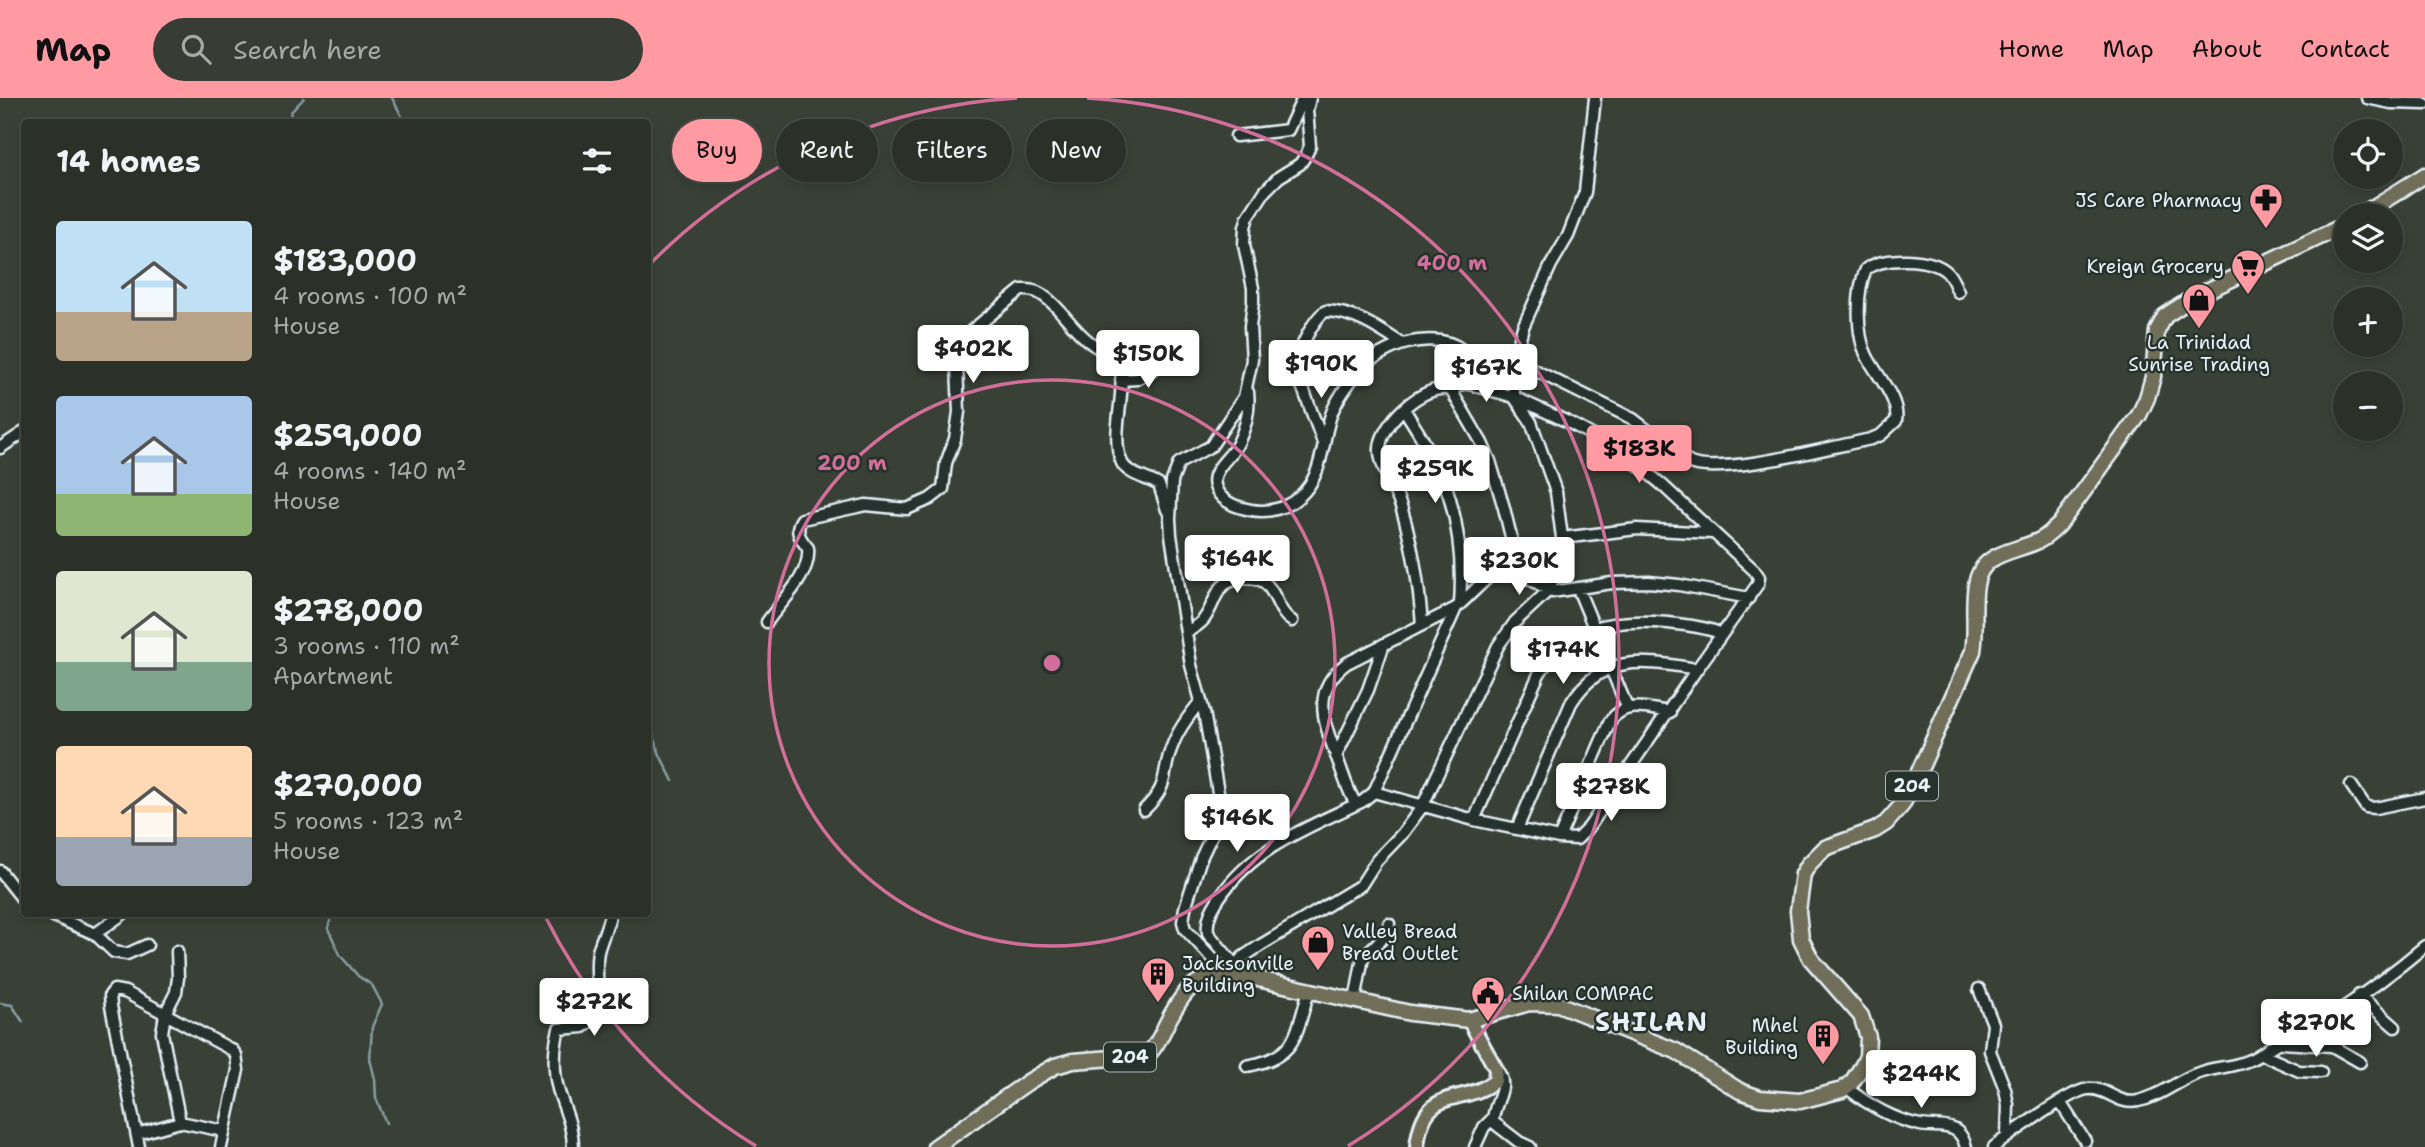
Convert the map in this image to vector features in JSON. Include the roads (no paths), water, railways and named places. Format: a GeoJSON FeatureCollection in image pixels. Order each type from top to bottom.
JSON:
{"type":"FeatureCollection","features":[{"type":"Feature","properties":{"kind":"highway"},"geometry":{"type":"LineString","coordinates":[[2381,203],[2425,176]]}},
{"type":"Feature","properties":{"kind":"highway","name":"204"},"geometry":{"type":"LineString","coordinates":[[935,1147],[1055,1066],[1073,1060],[1139,1056],[1150,1052],[1188,988],[1200,979],[1227,972],[1410,1013],[1469,1020],[1529,1003],[1558,1004],[1676,1051],[1740,1091],[1759,1098],[1800,1101],[1828,1095],[1846,1087],[1852,1083],[1867,1056],[1868,1037],[1861,1016],[1811,959],[1801,939],[1798,911],[1803,874],[1825,848],[1875,830],[1886,823],[1902,805],[1973,650],[1976,636],[1976,586],[1982,567],[2001,553],[2040,540],[2059,525],[2139,415],[2153,377],[2157,331],[2165,316],[2194,297],[2333,231]]}},
{"type":"Feature","properties":{"kind":"main road"},"geometry":{"type":"LineString","coordinates":[[1417,1147],[1421,1126],[1432,1108],[1450,1098],[1493,1083],[1497,1077],[1496,1069],[1469,1020]]}},
{"type":"Feature","properties":{"kind":"street"},"geometry":{"type":"LineString","coordinates":[[1236,136],[1288,130],[1303,98]]}},
{"type":"Feature","properties":{"kind":"street"},"geometry":{"type":"LineString","coordinates":[[1310,98],[1307,110],[1310,146],[1306,155],[1300,164],[1279,177],[1265,191],[1248,217],[1245,227],[1244,245],[1253,294],[1248,410],[1239,440],[1216,474],[1214,484],[1220,497],[1232,505],[1253,512],[1286,506],[1310,485],[1317,475],[1331,414],[1358,372],[1384,352],[1402,344],[1430,341],[1451,343],[1462,348],[1467,355],[1469,362],[1466,383]]}},
{"type":"Feature","properties":{"kind":"street"},"geometry":{"type":"LineString","coordinates":[[1227,972],[1261,945],[1359,888],[1377,860],[1402,834],[1422,807],[1498,646],[1515,622],[1548,591],[1561,562],[1562,538],[1556,492],[1531,422],[1514,397],[1516,361],[1523,327],[1551,265],[1568,236],[1586,192],[1595,98]]}},
{"type":"Feature","properties":{"kind":"street"},"geometry":{"type":"LineString","coordinates":[[2367,98],[2391,103],[2425,104]]}},
{"type":"Feature","properties":{"kind":"street"},"geometry":{"type":"LineString","coordinates":[[1516,361],[1633,419],[1690,463],[1713,468],[1871,439],[1881,435],[1896,421],[1896,407],[1861,342],[1860,313],[1866,269],[1885,260],[1899,259],[1933,265],[1946,271],[1958,292]]}},
{"type":"Feature","properties":{"kind":"street"},"geometry":{"type":"LineString","coordinates":[[767,622],[798,581],[809,556],[808,548],[799,534],[798,527],[802,519],[866,505],[907,509],[930,499],[943,489],[946,484],[946,463],[955,439],[959,412],[957,366],[961,347],[971,331],[1018,292],[1028,289],[1037,292],[1056,307],[1093,345],[1112,354],[1118,362],[1121,380],[1118,438],[1123,465],[1159,485],[1170,519],[1191,665],[1201,701],[1218,793],[1219,813],[1219,820],[1200,858],[1183,922],[1185,929],[1218,966],[1227,972]]}},
{"type":"Feature","properties":{"kind":"street"},"geometry":{"type":"LineString","coordinates":[[1324,446],[1295,367],[1318,317],[1326,311],[1350,315],[1377,327],[1402,344]]}},
{"type":"Feature","properties":{"kind":"street"},"geometry":{"type":"LineString","coordinates":[[1121,380],[1137,379],[1165,363]]}},
{"type":"Feature","properties":{"kind":"street"},"geometry":{"type":"LineString","coordinates":[[1374,792],[1474,820],[1559,838],[1580,838],[1758,584],[1759,576],[1627,455],[1570,423],[1514,397],[1466,383],[1451,390]]}},
{"type":"Feature","properties":{"kind":"street"},"geometry":{"type":"LineString","coordinates":[[1170,519],[1175,469],[1186,458],[1212,446],[1240,404],[1248,386]]}},
{"type":"Feature","properties":{"kind":"street"},"geometry":{"type":"LineString","coordinates":[[1356,804],[1323,720],[1322,704],[1332,676],[1347,663],[1423,625],[1458,606],[1510,554],[1512,544],[1502,502],[1482,443],[1451,390],[1446,388],[1432,390],[1404,409],[1384,431],[1379,450],[1408,530],[1423,625]]}},
{"type":"Feature","properties":{"kind":"street"},"geometry":{"type":"LineString","coordinates":[[1227,972],[1208,933],[1209,916],[1224,890],[1265,850],[1356,804],[1374,792],[1458,606],[1461,578],[1455,516],[1443,478],[1404,409]]}},
{"type":"Feature","properties":{"kind":"street"},"geometry":{"type":"LineString","coordinates":[[0,448],[21,434]]}},
{"type":"Feature","properties":{"kind":"street"},"geometry":{"type":"LineString","coordinates":[[1562,538],[1637,529],[1712,533]]}},
{"type":"Feature","properties":{"kind":"street"},"geometry":{"type":"LineString","coordinates":[[1503,563],[1548,591],[1612,583],[1649,582],[1749,598]]}},
{"type":"Feature","properties":{"kind":"street"},"geometry":{"type":"LineString","coordinates":[[1187,632],[1205,618],[1219,588],[1234,579],[1261,580],[1269,587],[1283,614],[1292,621]]}},
{"type":"Feature","properties":{"kind":"street"},"geometry":{"type":"LineString","coordinates":[[1578,589],[1627,707]]}},
{"type":"Feature","properties":{"kind":"street"},"geometry":{"type":"LineString","coordinates":[[1474,820],[1519,715],[1548,660],[1570,640],[1611,622],[1646,621],[1685,625],[1722,634]]}},
{"type":"Feature","properties":{"kind":"street"},"geometry":{"type":"LineString","coordinates":[[1336,756],[1368,690],[1384,645]]}},
{"type":"Feature","properties":{"kind":"street"},"geometry":{"type":"LineString","coordinates":[[1517,829],[1570,703],[1591,677],[1612,667],[1635,662],[1696,669]]}},
{"type":"Feature","properties":{"kind":"street"},"geometry":{"type":"LineString","coordinates":[[1144,810],[1162,790],[1172,744],[1201,701]]}},
{"type":"Feature","properties":{"kind":"street"},"geometry":{"type":"LineString","coordinates":[[1559,838],[1610,721],[1617,712],[1627,707],[1670,712]]}},
{"type":"Feature","properties":{"kind":"street"},"geometry":{"type":"LineString","coordinates":[[2351,785],[2366,807],[2375,808],[2425,798]]}},
{"type":"Feature","properties":{"kind":"street"},"geometry":{"type":"LineString","coordinates":[[0,871],[21,897]]}},
{"type":"Feature","properties":{"kind":"street"},"geometry":{"type":"LineString","coordinates":[[55,917],[95,934],[109,948],[120,954],[127,954],[147,945]]}},
{"type":"Feature","properties":{"kind":"street"},"geometry":{"type":"LineString","coordinates":[[95,934],[119,917]]}},
{"type":"Feature","properties":{"kind":"street"},"geometry":{"type":"LineString","coordinates":[[573,1147],[573,1129],[556,1079],[555,1043],[559,1029],[583,1027],[593,1017],[597,1000],[597,957],[609,917]]}},
{"type":"Feature","properties":{"kind":"street"},"geometry":{"type":"LineString","coordinates":[[1355,1001],[1363,957],[1387,934],[1389,924]]}},
{"type":"Feature","properties":{"kind":"street"},"geometry":{"type":"LineString","coordinates":[[1994,1147],[2060,1102],[2088,1089],[2104,1092],[2119,1101],[2137,1102],[2211,1068],[2244,1063],[2327,1019],[2425,946]]}},
{"type":"Feature","properties":{"kind":"street"},"geometry":{"type":"LineString","coordinates":[[177,951],[176,992],[165,1014],[162,1033],[180,1122]]}},
{"type":"Feature","properties":{"kind":"street"},"geometry":{"type":"LineString","coordinates":[[1979,989],[1993,1024],[1990,1051],[2005,1089],[2008,1105],[2007,1136]]}},
{"type":"Feature","properties":{"kind":"street"},"geometry":{"type":"LineString","coordinates":[[139,1147],[110,995],[114,990],[125,992],[232,1050],[236,1055],[238,1070],[221,1147]]}},
{"type":"Feature","properties":{"kind":"street"},"geometry":{"type":"LineString","coordinates":[[1247,1066],[1278,1058],[1291,1046],[1309,991]]}},
{"type":"Feature","properties":{"kind":"street"},"geometry":{"type":"LineString","coordinates":[[2359,995],[2395,1027]]}},
{"type":"Feature","properties":{"kind":"street"},"geometry":{"type":"LineString","coordinates":[[2278,1043],[2332,1046],[2360,1062]]}},
{"type":"Feature","properties":{"kind":"street"},"geometry":{"type":"LineString","coordinates":[[2261,1054],[2299,1071],[2321,1072]]}},
{"type":"Feature","properties":{"kind":"street"},"geometry":{"type":"LineString","coordinates":[[1475,1147],[1499,1103],[1502,1076],[1496,1069]]}},
{"type":"Feature","properties":{"kind":"street"},"geometry":{"type":"LineString","coordinates":[[1846,1087],[1872,1107],[1908,1123],[1952,1129],[1962,1137],[1966,1147]]}},
{"type":"Feature","properties":{"kind":"street"},"geometry":{"type":"LineString","coordinates":[[2060,1102],[2085,1141]]}},
{"type":"Feature","properties":{"kind":"street"},"geometry":{"type":"LineString","coordinates":[[1492,1119],[1494,1124],[1530,1147]]}},
{"type":"Feature","properties":{"kind":"street"},"geometry":{"type":"LineString","coordinates":[[136,1134],[180,1122],[224,1131]]}},
{"type":"Feature","properties":{"kind":"waterway"},"geometry":{"type":"LineString","coordinates":[[290,119],[291,112],[304,98]]}},
{"type":"Feature","properties":{"kind":"waterway"},"geometry":{"type":"LineString","coordinates":[[392,98],[403,119]]}},
{"type":"Feature","properties":{"kind":"waterway"},"geometry":{"type":"LineString","coordinates":[[651,729],[673,781]]}},
{"type":"Feature","properties":{"kind":"waterway"},"geometry":{"type":"LineString","coordinates":[[331,917],[328,928],[340,955],[358,976],[372,985],[382,1004],[372,1027],[370,1059],[376,1098],[386,1123]]}},
{"type":"Feature","properties":{"kind":"waterway"},"geometry":{"type":"LineString","coordinates":[[0,1003],[12,1005],[23,1022]]}},
{"type":"Feature","properties":{"kind":"place","name":"JS Care Pharmacy"},"geometry":{"type":"Point","coordinates":[2266,230]}},
{"type":"Feature","properties":{"kind":"place","name":"Kreign Grocery"},"geometry":{"type":"Point","coordinates":[2248,296]}},
{"type":"Feature","properties":{"kind":"place","name":"La Trinidad Sunrise Trading"},"geometry":{"type":"Point","coordinates":[2199,330]}},
{"type":"Feature","properties":{"kind":"place","name":"Valley Bread Bread Outlet"},"geometry":{"type":"Point","coordinates":[1318,972]}},
{"type":"Feature","properties":{"kind":"place","name":"Jacksonville Building"},"geometry":{"type":"Point","coordinates":[1158,1004]}},
{"type":"Feature","properties":{"kind":"place","name":"Shilan COMPAC"},"geometry":{"type":"Point","coordinates":[1488,1023]}},
{"type":"Feature","properties":{"kind":"place","name":"Mhel Building"},"geometry":{"type":"Point","coordinates":[1823,1066]}},
{"type":"Feature","properties":{"kind":"district","name":"SHILAN"},"geometry":{"type":"Point","coordinates":[1652,1022]}}]}
